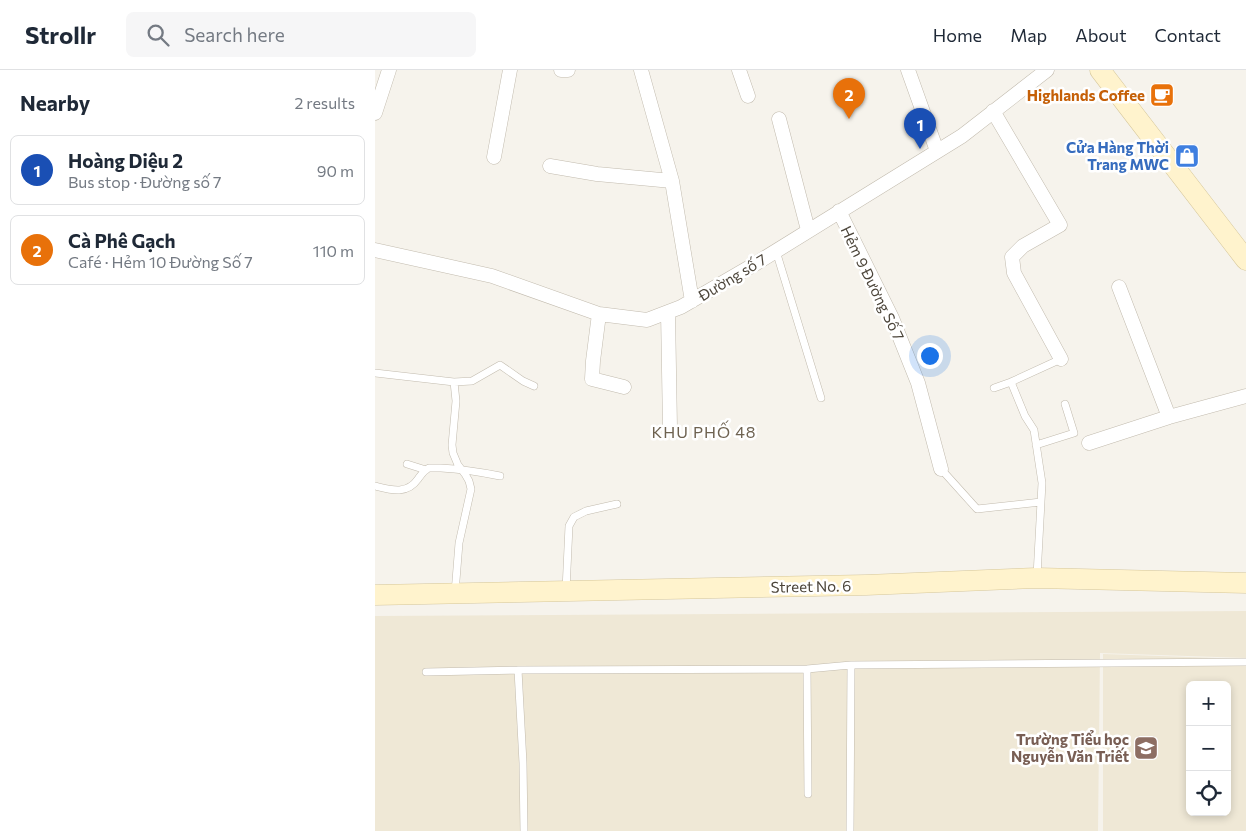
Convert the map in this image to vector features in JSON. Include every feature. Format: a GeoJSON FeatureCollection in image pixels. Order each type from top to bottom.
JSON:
{"type":"FeatureCollection","features":[{"type":"Feature","properties":{"kind":"street"},"geometry":{"type":"LineString","coordinates":[[375,113],[389,70]]}},
{"type":"Feature","properties":{"kind":"street"},"geometry":{"type":"LineString","coordinates":[[494,157],[510,70]]}},
{"type":"Feature","properties":{"kind":"street"},"geometry":{"type":"LineString","coordinates":[[561,70],[569,70]]}},
{"type":"Feature","properties":{"kind":"street"},"geometry":{"type":"LineString","coordinates":[[641,70],[672,181],[692,300]]}},
{"type":"Feature","properties":{"kind":"street"},"geometry":{"type":"LineString","coordinates":[[739,70],[749,96]]}},
{"type":"Feature","properties":{"kind":"street"},"geometry":{"type":"LineString","coordinates":[[908,70],[937,151]]}},
{"type":"Feature","properties":{"kind":"street","name":"Đường số 7"},"geometry":{"type":"LineString","coordinates":[[375,250],[491,276],[599,314],[647,320],[681,307],[776,251],[962,136],[1047,70]]}},
{"type":"Feature","properties":{"kind":"street"},"geometry":{"type":"LineString","coordinates":[[1100,70],[1246,260]]}},
{"type":"Feature","properties":{"kind":"street"},"geometry":{"type":"LineString","coordinates":[[993,111],[1060,225],[1023,246],[1012,256],[1014,273],[1061,360]]}},
{"type":"Feature","properties":{"kind":"street"},"geometry":{"type":"LineString","coordinates":[[779,119],[808,230]]}},
{"type":"Feature","properties":{"kind":"street"},"geometry":{"type":"LineString","coordinates":[[551,166],[597,174],[672,181]]}},
{"type":"Feature","properties":{"kind":"street","name":"Hẻm 9 Đường Số 7"},"geometry":{"type":"LineString","coordinates":[[839,211],[892,318],[915,374],[941,469]]}},
{"type":"Feature","properties":{"kind":"street"},"geometry":{"type":"LineString","coordinates":[[1119,287],[1169,417]]}},
{"type":"Feature","properties":{"kind":"street"},"geometry":{"type":"LineString","coordinates":[[668,312],[670,428]]}},
{"type":"Feature","properties":{"kind":"street"},"geometry":{"type":"LineString","coordinates":[[599,314],[592,379],[624,387]]}},
{"type":"Feature","properties":{"kind":"street"},"geometry":{"type":"LineString","coordinates":[[1089,443],[1169,417],[1246,396]]}},
{"type":"Feature","properties":{"kind":"street","name":"Street No. 6"},"geometry":{"type":"LineString","coordinates":[[375,595],[866,584],[1037,578],[1246,583]]}},
{"type":"Feature","properties":{"kind":"lane"},"geometry":{"type":"LineString","coordinates":[[776,251],[821,398]]}},
{"type":"Feature","properties":{"kind":"lane"},"geometry":{"type":"LineString","coordinates":[[994,388],[1061,360]]}},
{"type":"Feature","properties":{"kind":"lane"},"geometry":{"type":"LineString","coordinates":[[375,373],[454,382],[472,380],[500,365],[523,381],[534,386]]}},
{"type":"Feature","properties":{"kind":"lane"},"geometry":{"type":"LineString","coordinates":[[454,382],[456,401],[452,445],[455,460],[465,474],[471,489],[459,543],[455,593]]}},
{"type":"Feature","properties":{"kind":"lane"},"geometry":{"type":"LineString","coordinates":[[1011,382],[1025,416],[1034,430],[1042,483],[1037,578]]}},
{"type":"Feature","properties":{"kind":"lane"},"geometry":{"type":"LineString","coordinates":[[1036,445],[1075,433],[1065,404]]}},
{"type":"Feature","properties":{"kind":"lane"},"geometry":{"type":"LineString","coordinates":[[407,464],[426,470]]}},
{"type":"Feature","properties":{"kind":"lane"},"geometry":{"type":"LineString","coordinates":[[375,486],[392,490],[403,490],[415,484],[426,470],[431,468],[461,469],[500,476]]}},
{"type":"Feature","properties":{"kind":"lane"},"geometry":{"type":"LineString","coordinates":[[941,469],[977,509],[1041,502]]}},
{"type":"Feature","properties":{"kind":"lane"},"geometry":{"type":"LineString","coordinates":[[566,591],[569,526],[574,517],[586,511],[617,504]]}},
{"type":"Feature","properties":{"kind":"lane"},"geometry":{"type":"LineString","coordinates":[[426,672],[807,669],[851,665],[1246,662]]}},
{"type":"Feature","properties":{"kind":"lane"},"geometry":{"type":"LineString","coordinates":[[850,831],[851,665]]}},
{"type":"Feature","properties":{"kind":"lane"},"geometry":{"type":"LineString","coordinates":[[807,669],[808,794]]}},
{"type":"Feature","properties":{"kind":"lane"},"geometry":{"type":"LineString","coordinates":[[518,670],[524,831]]}},
{"type":"Feature","properties":{"kind":"shaded area"},"geometry":{"type":"Polygon","coordinates":[[[1246,611],[1246,658],[1100,653],[1098,831],[375,831],[375,616],[1246,611]]]}},
{"type":"Feature","properties":{"kind":"shaded area","name":"Trường Tiểu học Nguyễn Văn Triết"},"geometry":{"type":"Polygon","coordinates":[[[1103,654],[1246,659],[1246,831],[1103,831],[1103,654]]]}},
{"type":"Feature","properties":{"kind":"place","name":"Highlands Coffee"},"geometry":{"type":"Point","coordinates":[1162,95]}},
{"type":"Feature","properties":{"kind":"place","name":"Cà Phê Gạch"},"geometry":{"type":"Point","coordinates":[849,119]}},
{"type":"Feature","properties":{"kind":"place","name":"Hoàng Diệu 2"},"geometry":{"type":"Point","coordinates":[920,149]}},
{"type":"Feature","properties":{"kind":"place","name":"Cửa Hàng Thời Trang MWC"},"geometry":{"type":"Point","coordinates":[1187,156]}},
{"type":"Feature","properties":{"kind":"place","name":"Trường Tiểu học Nguyễn Văn Triết"},"geometry":{"type":"Point","coordinates":[1146,748]}},
{"type":"Feature","properties":{"kind":"district","name":"KHU PHỐ 48"},"geometry":{"type":"Point","coordinates":[704,431]}}]}
